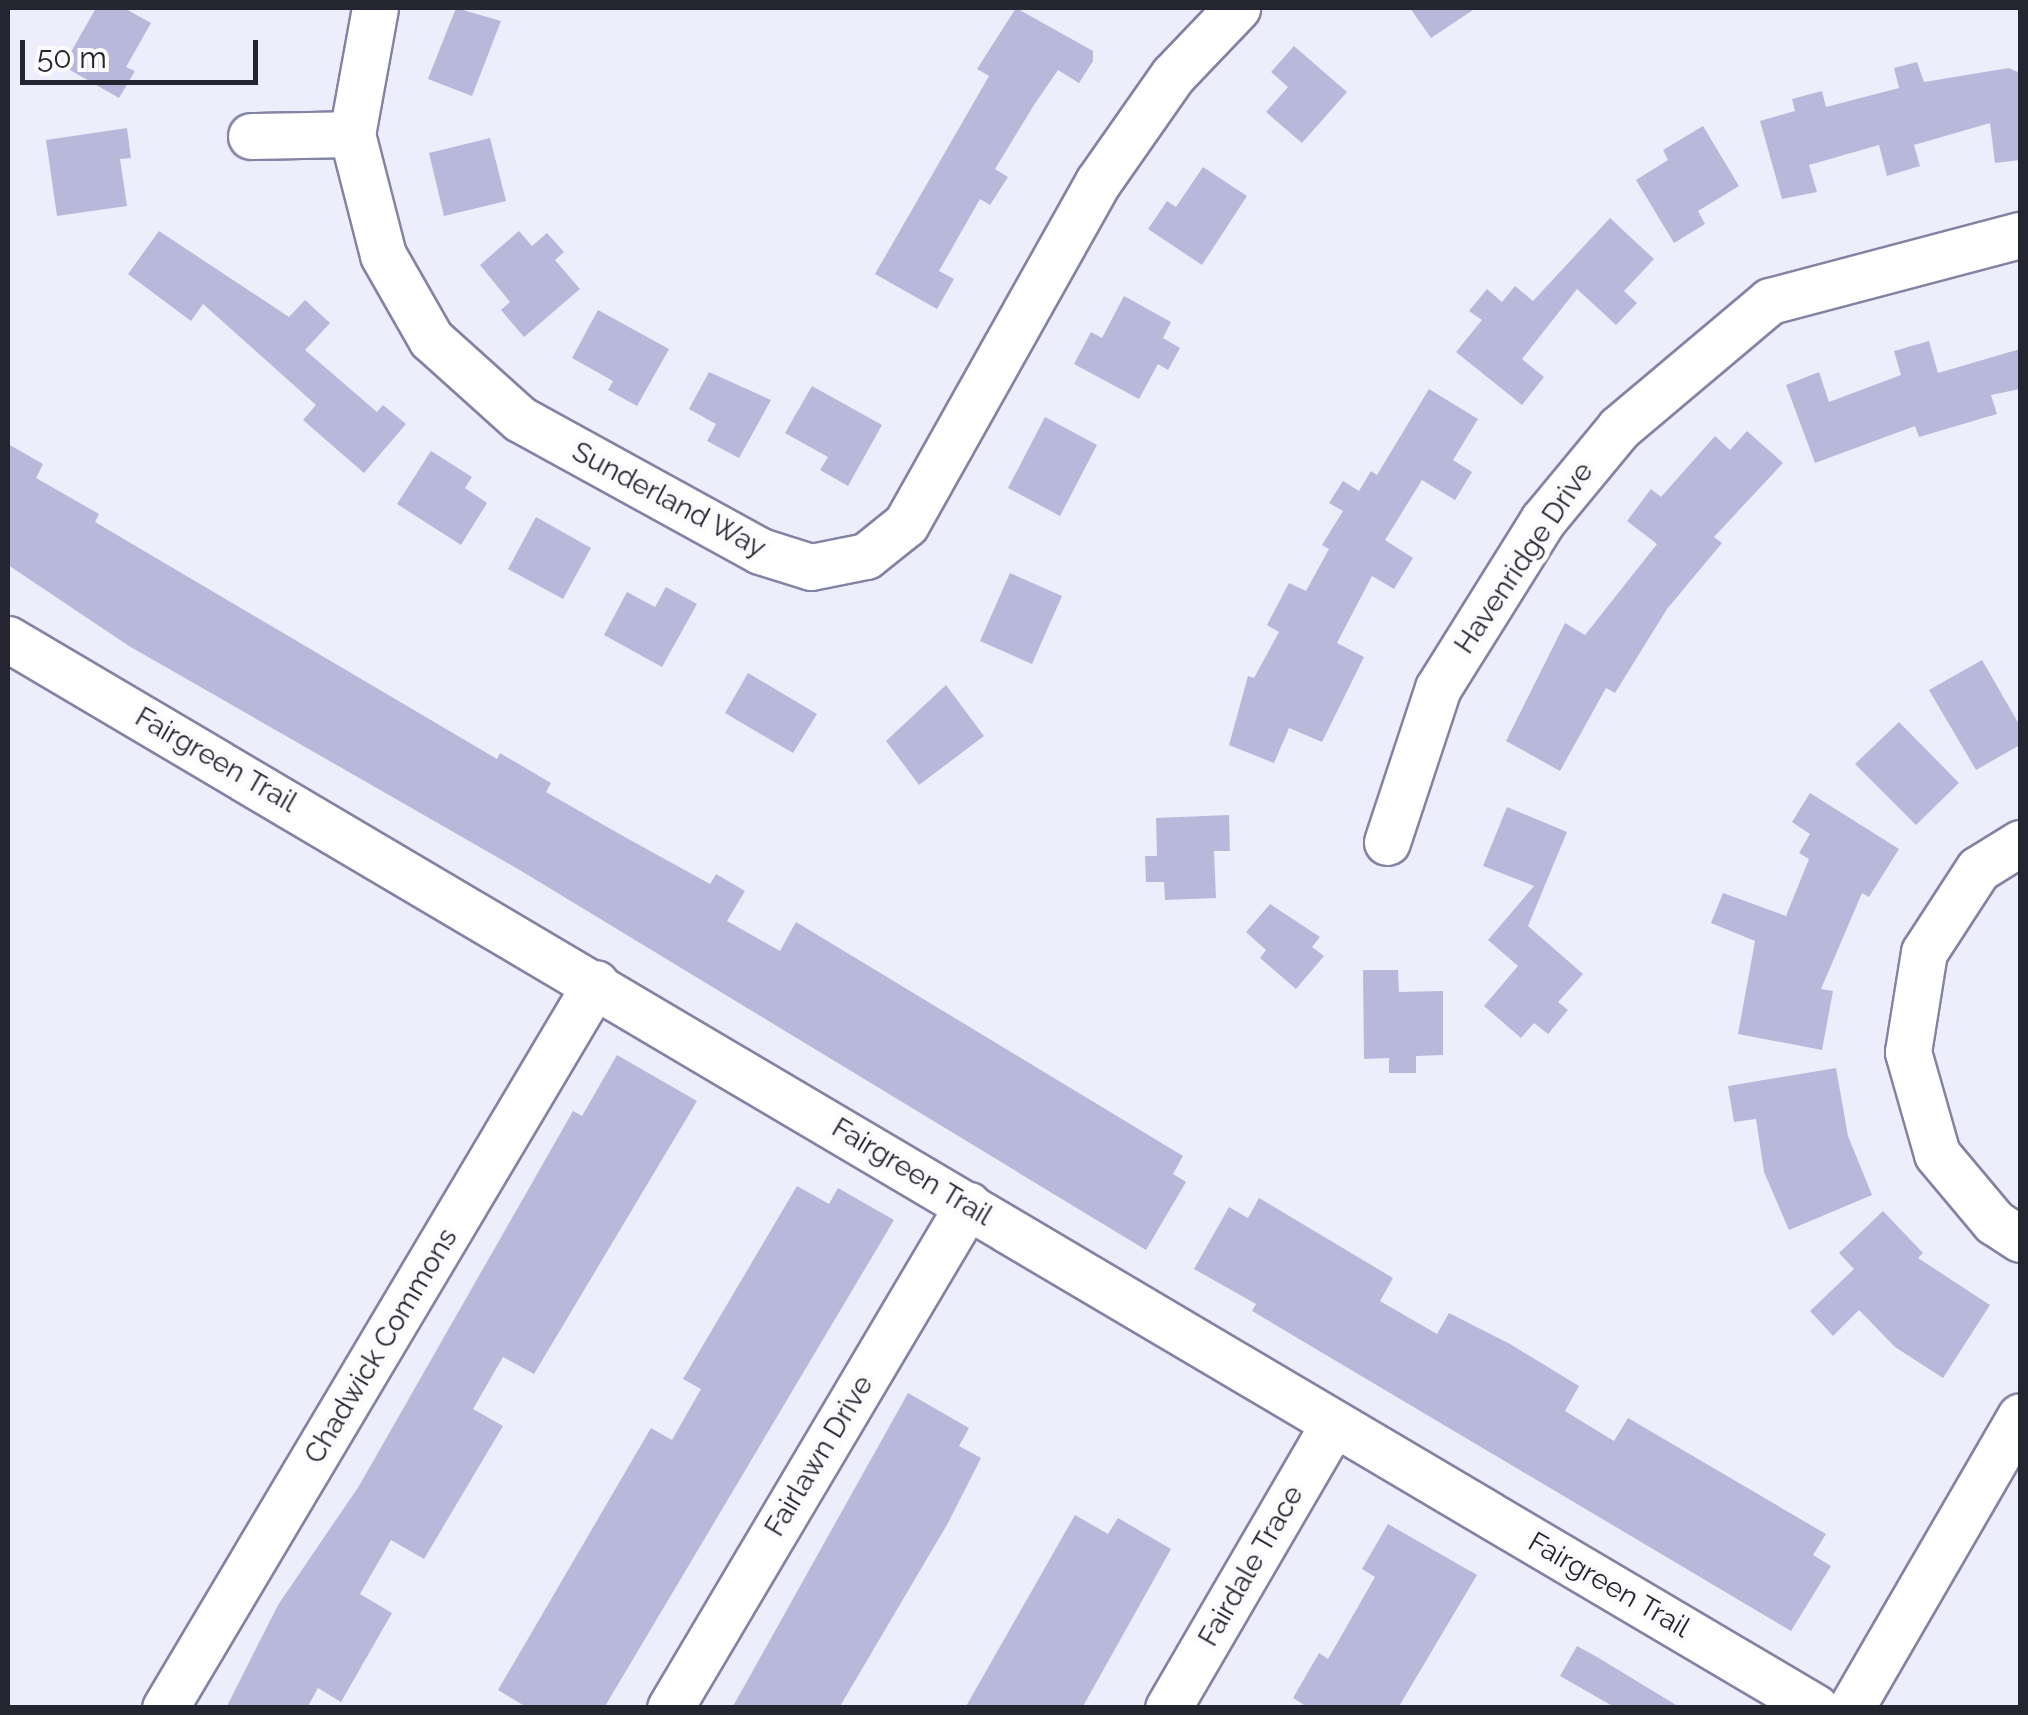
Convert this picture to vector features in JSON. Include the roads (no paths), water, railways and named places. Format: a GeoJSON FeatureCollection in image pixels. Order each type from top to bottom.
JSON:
{"type":"FeatureCollection","features":[{"type":"Feature","properties":{"kind":"street","name":"Sunderland Way"},"geometry":{"type":"LineString","coordinates":[[374,8],[352,134],[396,284],[463,376],[547,435],[760,551],[830,566],[875,552],[906,524],[1078,213],[1152,101],[1236,8]]}},
{"type":"Feature","properties":{"kind":"street"},"geometry":{"type":"LineString","coordinates":[[251,136],[352,134]]}},
{"type":"Feature","properties":{"kind":"street","name":"Havenridge Drive"},"geometry":{"type":"LineString","coordinates":[[1386,842],[1438,688],[1543,520],[1619,428],[1770,301],[2020,235]]}},
{"type":"Feature","properties":{"kind":"street","name":"Fairgreen Trail"},"geometry":{"type":"LineString","coordinates":[[8,639],[596,983],[1332,1424],[1816,1708]]}},
{"type":"Feature","properties":{"kind":"street"},"geometry":{"type":"LineString","coordinates":[[2020,843],[1978,869],[1924,952],[1908,1052],[1937,1154],[1994,1222],[2020,1239]]}},
{"type":"Feature","properties":{"kind":"street","name":"Chadwick Commons"},"geometry":{"type":"LineString","coordinates":[[165,1708],[596,983]]}},
{"type":"Feature","properties":{"kind":"street","name":"Fairlawn Drive"},"geometry":{"type":"LineString","coordinates":[[670,1708],[968,1206]]}},
{"type":"Feature","properties":{"kind":"street"},"geometry":{"type":"LineString","coordinates":[[1851,1708],[2020,1416]]}},
{"type":"Feature","properties":{"kind":"street","name":"Fairdale Trace"},"geometry":{"type":"LineString","coordinates":[[1168,1708],[1332,1424]]}}]}
